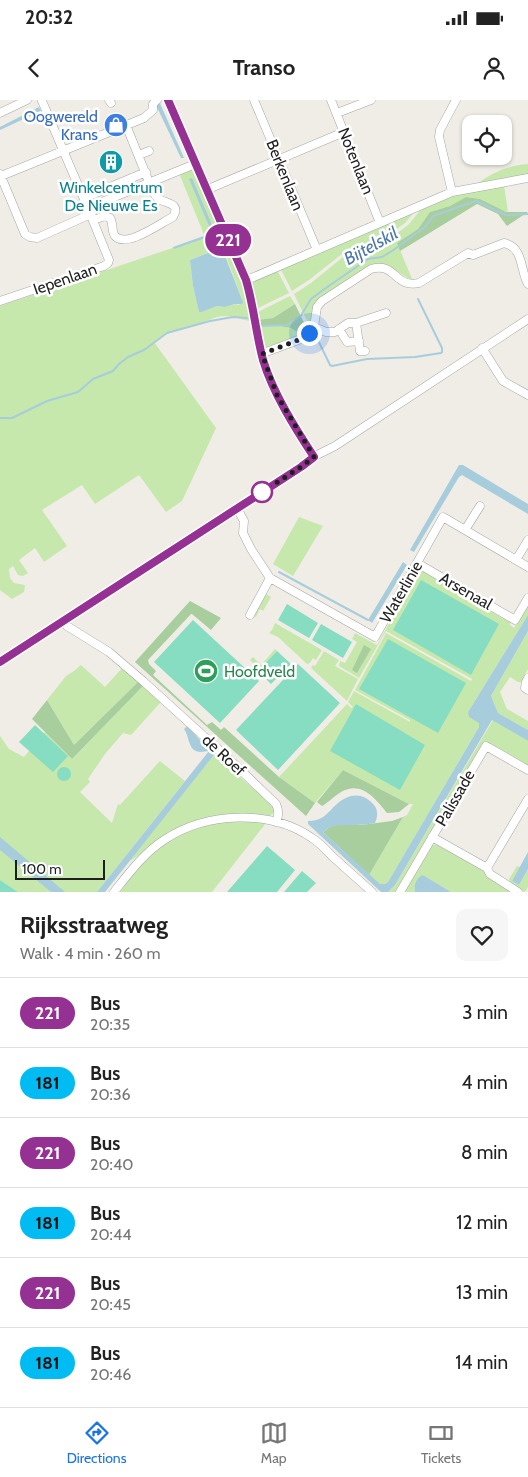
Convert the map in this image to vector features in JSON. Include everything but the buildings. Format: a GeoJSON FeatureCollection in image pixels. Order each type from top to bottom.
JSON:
{"type":"FeatureCollection","features":[{"type":"Feature","properties":{"kind":"street"},"geometry":{"type":"LineString","coordinates":[[0,113],[27,100]]}},
{"type":"Feature","properties":{"kind":"street"},"geometry":{"type":"LineString","coordinates":[[168,100],[246,280],[262,354],[277,395],[314,457]]}},
{"type":"Feature","properties":{"kind":"street","name":"Berkenlaan"},"geometry":{"type":"LineString","coordinates":[[254,100],[317,250]]}},
{"type":"Feature","properties":{"kind":"street","name":"Notenlaan"},"geometry":{"type":"LineString","coordinates":[[331,100],[380,223]]}},
{"type":"Feature","properties":{"kind":"street"},"geometry":{"type":"LineString","coordinates":[[337,114],[371,100]]}},
{"type":"Feature","properties":{"kind":"street"},"geometry":{"type":"LineString","coordinates":[[452,192],[439,137],[440,130],[456,100]]}},
{"type":"Feature","properties":{"kind":"street"},"geometry":{"type":"LineString","coordinates":[[42,101],[92,217]]}},
{"type":"Feature","properties":{"kind":"street"},"geometry":{"type":"LineString","coordinates":[[126,126],[153,192],[159,199],[172,204],[175,208],[173,217],[148,232],[123,240],[115,236],[113,222],[105,216],[92,217],[37,238],[25,234],[1,175],[63,152],[144,118],[153,110],[155,102]]}},
{"type":"Feature","properties":{"kind":"street"},"geometry":{"type":"LineString","coordinates":[[144,118],[148,126]]}},
{"type":"Feature","properties":{"kind":"street"},"geometry":{"type":"LineString","coordinates":[[206,190],[344,132]]}},
{"type":"Feature","properties":{"kind":"street"},"geometry":{"type":"LineString","coordinates":[[53,147],[63,152]]}},
{"type":"Feature","properties":{"kind":"street"},"geometry":{"type":"LineString","coordinates":[[139,155],[149,151]]}},
{"type":"Feature","properties":{"kind":"street"},"geometry":{"type":"LineString","coordinates":[[92,217],[97,205],[102,202],[195,164]]}},
{"type":"Feature","properties":{"kind":"street"},"geometry":{"type":"LineString","coordinates":[[84,198],[146,172]]}},
{"type":"Feature","properties":{"kind":"street"},"geometry":{"type":"LineString","coordinates":[[246,280],[452,192],[528,178]]}},
{"type":"Feature","properties":{"kind":"street","name":"Iepenlaan"},"geometry":{"type":"LineString","coordinates":[[0,301],[108,263],[109,260],[92,217]]}},
{"type":"Feature","properties":{"kind":"street"},"geometry":{"type":"LineString","coordinates":[[262,354],[301,339],[314,327],[317,307],[322,301],[371,269],[380,266],[389,270],[405,283],[419,283],[468,252],[473,255],[504,243],[512,246],[521,260],[525,280],[528,284]]}},
{"type":"Feature","properties":{"kind":"street"},"geometry":{"type":"LineString","coordinates":[[314,327],[326,332],[335,332],[348,323],[356,323],[386,313]]}},
{"type":"Feature","properties":{"kind":"street"},"geometry":{"type":"LineString","coordinates":[[0,662],[528,319]]}},
{"type":"Feature","properties":{"kind":"street"},"geometry":{"type":"LineString","coordinates":[[356,323],[360,351],[365,351]]}},
{"type":"Feature","properties":{"kind":"street"},"geometry":{"type":"LineString","coordinates":[[338,329],[347,342],[359,341]]}},
{"type":"Feature","properties":{"kind":"street"},"geometry":{"type":"LineString","coordinates":[[482,348],[502,381],[528,395]]}},
{"type":"Feature","properties":{"kind":"street"},"geometry":{"type":"LineString","coordinates":[[465,530],[480,506]]}},
{"type":"Feature","properties":{"kind":"street","name":"Waterlinie"},"geometry":{"type":"LineString","coordinates":[[237,508],[244,521],[242,533],[270,578],[375,637],[443,517],[528,567]]}},
{"type":"Feature","properties":{"kind":"street"},"geometry":{"type":"LineString","coordinates":[[516,560],[528,540]]}},
{"type":"Feature","properties":{"kind":"street","name":"Arsenaal"},"geometry":{"type":"LineString","coordinates":[[417,563],[515,620],[528,598]]}},
{"type":"Feature","properties":{"kind":"street"},"geometry":{"type":"LineString","coordinates":[[250,615],[270,578]]}},
{"type":"Feature","properties":{"kind":"street","name":"de Roef"},"geometry":{"type":"LineString","coordinates":[[63,621],[67,626],[109,652],[143,680],[229,759],[276,804],[279,816],[276,822]]}},
{"type":"Feature","properties":{"kind":"street"},"geometry":{"type":"LineString","coordinates":[[528,678],[525,688],[528,690]]}},
{"type":"Feature","properties":{"kind":"street","name":"Palissade"},"geometry":{"type":"LineString","coordinates":[[400,892],[486,746],[528,770]]}},
{"type":"Feature","properties":{"kind":"street"},"geometry":{"type":"LineString","coordinates":[[487,868],[528,799]]}},
{"type":"Feature","properties":{"kind":"street"},"geometry":{"type":"LineString","coordinates":[[114,892],[145,855],[164,840],[186,828],[209,821],[230,818],[254,818],[292,827],[313,838],[372,892]]}},
{"type":"Feature","properties":{"kind":"street"},"geometry":{"type":"LineString","coordinates":[[432,837],[487,868],[490,874],[518,892]]}},
{"type":"Feature","properties":{"kind":"green space"},"geometry":{"type":"Polygon","coordinates":[[[528,164],[528,174],[478,183],[502,170],[528,164]]]}},
{"type":"Feature","properties":{"kind":"green space"},"geometry":{"type":"Polygon","coordinates":[[[191,168],[239,273],[247,294],[252,321],[229,316],[218,317],[170,333],[154,342],[216,428],[182,501],[166,512],[139,475],[95,504],[82,485],[42,510],[67,546],[44,562],[35,548],[19,560],[28,573],[23,576],[18,575],[13,566],[9,569],[10,578],[14,583],[25,585],[24,592],[12,599],[0,590],[0,306],[205,237],[179,173],[191,168]],[[223,248],[190,260],[199,312],[217,306],[239,305],[242,299],[223,248]]]}},
{"type":"Feature","properties":{"kind":"green space"},"geometry":{"type":"Polygon","coordinates":[[[504,185],[508,212],[500,210],[480,199],[466,197],[450,206],[430,212],[418,229],[397,243],[413,281],[387,266],[382,265],[368,268],[315,304],[310,327],[294,294],[343,257],[384,243],[408,225],[424,206],[449,196],[504,185]]]}},
{"type":"Feature","properties":{"kind":"green space"},"geometry":{"type":"Polygon","coordinates":[[[466,197],[480,199],[506,212],[528,212],[507,226],[498,214],[477,204],[400,251],[397,243],[418,229],[430,212],[450,206],[466,197]]]}},
{"type":"Feature","properties":{"kind":"green space"},"geometry":{"type":"Polygon","coordinates":[[[417,209],[405,223],[382,240],[342,254],[292,291],[280,268],[417,209]]]}},
{"type":"Feature","properties":{"kind":"green space"},"geometry":{"type":"Polygon","coordinates":[[[277,270],[289,293],[256,309],[248,282],[277,270]]]}},
{"type":"Feature","properties":{"kind":"green space"},"geometry":{"type":"Polygon","coordinates":[[[290,296],[295,304],[273,318],[257,320],[256,313],[290,296]]]}},
{"type":"Feature","properties":{"kind":"green space"},"geometry":{"type":"Polygon","coordinates":[[[295,304],[308,331],[301,335],[291,328],[258,326],[257,320],[273,318],[295,304]]]}},
{"type":"Feature","properties":{"kind":"green space"},"geometry":{"type":"Polygon","coordinates":[[[258,326],[291,328],[301,335],[263,348],[258,326]]]}},
{"type":"Feature","properties":{"kind":"green space"},"geometry":{"type":"Polygon","coordinates":[[[299,517],[323,526],[293,576],[273,564],[299,517]]]}},
{"type":"Feature","properties":{"kind":"green space"},"geometry":{"type":"Polygon","coordinates":[[[419,569],[505,618],[514,628],[528,604],[528,615],[468,712],[480,723],[479,727],[388,882],[380,884],[369,875],[403,817],[407,815],[413,804],[409,804],[343,770],[315,803],[279,777],[347,704],[351,708],[353,707],[348,702],[354,691],[410,722],[410,720],[355,690],[386,633],[471,681],[472,679],[386,631],[359,678],[339,666],[340,661],[345,663],[357,642],[352,639],[355,633],[377,645],[419,569]]]}},
{"type":"Feature","properties":{"kind":"green space"},"geometry":{"type":"Polygon","coordinates":[[[421,580],[499,624],[471,675],[393,630],[421,580]]]}},
{"type":"Feature","properties":{"kind":"green space"},"geometry":{"type":"Polygon","coordinates":[[[266,594],[271,597],[263,611],[260,609],[256,617],[253,616],[266,594]]]}},
{"type":"Feature","properties":{"kind":"green space"},"geometry":{"type":"Polygon","coordinates":[[[190,601],[221,618],[211,630],[191,614],[148,660],[149,664],[156,671],[153,675],[207,725],[212,722],[221,730],[224,727],[279,777],[315,803],[306,816],[135,662],[190,601]]]}},
{"type":"Feature","properties":{"kind":"green space"},"geometry":{"type":"Polygon","coordinates":[[[287,604],[318,623],[309,638],[278,620],[287,604]]]}},
{"type":"Feature","properties":{"kind":"green space","name":"Hoofdveld"},"geometry":{"type":"Polygon","coordinates":[[[193,620],[259,681],[220,723],[154,662],[193,620]]]}},
{"type":"Feature","properties":{"kind":"green space"},"geometry":{"type":"Polygon","coordinates":[[[275,623],[322,650],[316,660],[313,658],[307,664],[278,637],[269,633],[275,623]]]}},
{"type":"Feature","properties":{"kind":"green space"},"geometry":{"type":"Polygon","coordinates":[[[321,624],[352,642],[343,658],[312,640],[321,624]]]}},
{"type":"Feature","properties":{"kind":"green space"},"geometry":{"type":"Polygon","coordinates":[[[528,631],[528,669],[523,682],[518,682],[510,677],[500,692],[507,709],[528,721],[528,730],[498,713],[491,696],[528,631]]]}},
{"type":"Feature","properties":{"kind":"green space"},"geometry":{"type":"Polygon","coordinates":[[[388,639],[466,683],[438,733],[359,689],[388,639]]]}},
{"type":"Feature","properties":{"kind":"green space"},"geometry":{"type":"Polygon","coordinates":[[[364,645],[371,649],[357,673],[352,670],[364,645]]]}},
{"type":"Feature","properties":{"kind":"green space"},"geometry":{"type":"Polygon","coordinates":[[[275,649],[277,651],[258,671],[250,660],[253,657],[261,665],[275,649]]]}},
{"type":"Feature","properties":{"kind":"green space"},"geometry":{"type":"Polygon","coordinates":[[[277,651],[291,664],[271,684],[258,671],[277,651]]]}},
{"type":"Feature","properties":{"kind":"green space"},"geometry":{"type":"Polygon","coordinates":[[[324,651],[339,660],[335,666],[358,679],[347,701],[311,668],[313,665],[315,666],[324,651]]]}},
{"type":"Feature","properties":{"kind":"green space"},"geometry":{"type":"Polygon","coordinates":[[[298,664],[340,703],[278,770],[236,730],[298,664]]]}},
{"type":"Feature","properties":{"kind":"green space"},"geometry":{"type":"Polygon","coordinates":[[[81,665],[105,687],[123,667],[138,682],[74,745],[47,700],[66,676],[81,665]]]}},
{"type":"Feature","properties":{"kind":"green space"},"geometry":{"type":"Polygon","coordinates":[[[138,682],[143,686],[72,759],[32,719],[47,700],[74,745],[138,682]]]}},
{"type":"Feature","properties":{"kind":"green space"},"geometry":{"type":"Polygon","coordinates":[[[143,686],[161,702],[131,735],[123,733],[105,754],[88,779],[90,782],[80,792],[112,823],[118,804],[120,805],[160,761],[185,781],[97,892],[18,892],[0,880],[0,736],[9,749],[24,757],[45,732],[72,759],[143,686]]]}},
{"type":"Feature","properties":{"kind":"green space"},"geometry":{"type":"Polygon","coordinates":[[[356,704],[425,745],[400,790],[330,751],[356,704]]]}},
{"type":"Feature","properties":{"kind":"green space"},"geometry":{"type":"Polygon","coordinates":[[[493,720],[528,741],[528,765],[492,744],[484,742],[397,892],[388,892],[395,885],[493,720]]]}},
{"type":"Feature","properties":{"kind":"green space"},"geometry":{"type":"Polygon","coordinates":[[[35,725],[68,756],[53,772],[19,742],[35,725]]]}},
{"type":"Feature","properties":{"kind":"green space"},"geometry":{"type":"Polygon","coordinates":[[[214,755],[275,807],[275,812],[268,817],[198,820],[128,862],[214,755]]]}},
{"type":"Feature","properties":{"kind":"green space"},"geometry":{"type":"Polygon","coordinates":[[[64,767],[69,769],[71,774],[69,779],[64,781],[59,779],[57,774],[59,769],[64,767]]]}},
{"type":"Feature","properties":{"kind":"green space"},"geometry":{"type":"Polygon","coordinates":[[[343,770],[409,804],[399,812],[387,813],[373,797],[355,788],[341,792],[322,806],[317,802],[343,770]]]}},
{"type":"Feature","properties":{"kind":"green space"},"geometry":{"type":"Polygon","coordinates":[[[403,817],[369,875],[323,832],[336,825],[361,825],[392,821],[403,817]]]}},
{"type":"Feature","properties":{"kind":"green space"},"geometry":{"type":"Polygon","coordinates":[[[226,821],[266,823],[212,892],[120,892],[135,870],[147,857],[167,842],[189,831],[226,821]]]}},
{"type":"Feature","properties":{"kind":"green space"},"geometry":{"type":"Polygon","coordinates":[[[431,845],[437,845],[485,870],[491,880],[511,892],[451,892],[423,875],[414,888],[415,892],[403,892],[431,845]]]}},
{"type":"Feature","properties":{"kind":"green space"},"geometry":{"type":"Polygon","coordinates":[[[267,846],[295,870],[277,892],[227,892],[267,846]]]}},
{"type":"Feature","properties":{"kind":"green space"},"geometry":{"type":"Polygon","coordinates":[[[517,866],[520,867],[512,881],[519,885],[528,869],[528,887],[525,892],[510,883],[509,879],[517,866]]]}},
{"type":"Feature","properties":{"kind":"green space"},"geometry":{"type":"Polygon","coordinates":[[[302,871],[316,883],[307,892],[284,892],[302,871]]]}},
{"type":"Feature","properties":{"kind":"green space"},"geometry":{"type":"Polygon","coordinates":[[[0,880],[18,892],[0,892],[0,880]]]}},
{"type":"Feature","properties":{"kind":"water"},"geometry":{"type":"Polygon","coordinates":[[[151,100],[159,101],[184,158],[181,158],[156,105],[151,100]]]}},
{"type":"Feature","properties":{"kind":"water"},"geometry":{"type":"Polygon","coordinates":[[[39,107],[41,111],[0,130],[0,127],[39,107]]]}},
{"type":"Feature","properties":{"kind":"water"},"geometry":{"type":"Polygon","coordinates":[[[192,178],[215,232],[211,236],[174,249],[173,247],[212,233],[189,179],[192,178]]]}},
{"type":"Feature","properties":{"kind":"water"},"geometry":{"type":"Polygon","coordinates":[[[220,243],[243,302],[242,304],[225,307],[217,306],[199,312],[190,260],[215,251],[216,246],[220,243]]]}},
{"type":"Feature","properties":{"kind":"water"},"geometry":{"type":"Polygon","coordinates":[[[459,465],[463,465],[528,504],[528,514],[462,475],[414,552],[410,550],[459,465]]]}},
{"type":"Feature","properties":{"kind":"water"},"geometry":{"type":"Polygon","coordinates":[[[403,562],[407,565],[372,623],[368,620],[403,562]]]}},
{"type":"Feature","properties":{"kind":"water"},"geometry":{"type":"Polygon","coordinates":[[[528,615],[528,631],[491,696],[498,713],[528,730],[528,741],[492,720],[395,885],[388,892],[381,892],[308,824],[308,821],[323,817],[342,800],[351,796],[361,796],[370,801],[377,811],[375,823],[334,826],[323,832],[380,884],[388,882],[479,727],[479,723],[469,717],[468,712],[528,615]]]}},
{"type":"Feature","properties":{"kind":"water"},"geometry":{"type":"Polygon","coordinates":[[[187,726],[214,755],[105,892],[97,892],[209,751],[197,752],[193,749],[184,729],[187,726]]]}},
{"type":"Feature","properties":{"kind":"water"},"geometry":{"type":"Polygon","coordinates":[[[0,837],[65,892],[51,892],[0,850],[0,837]]]}},
{"type":"Feature","properties":{"kind":"water"},"geometry":{"type":"Polygon","coordinates":[[[528,852],[528,869],[519,885],[512,881],[528,852]]]}},
{"type":"Feature","properties":{"kind":"water"},"geometry":{"type":"Polygon","coordinates":[[[423,875],[451,892],[415,892],[416,882],[423,875]]]}},
{"type":"Feature","properties":{"kind":"waterway","name":"Bijtelskil"},"geometry":{"type":"LineString","coordinates":[[261,326],[287,325],[300,317],[311,299],[368,259],[382,257],[392,251],[425,227],[433,216],[476,201],[506,215],[528,214]]}},
{"type":"Feature","properties":{"kind":"waterway"},"geometry":{"type":"LineString","coordinates":[[317,338],[332,366],[367,359],[415,357],[441,353],[442,348],[418,299]]}},
{"type":"Feature","properties":{"kind":"waterway","name":"Bijtelskil"},"geometry":{"type":"LineString","coordinates":[[0,418],[12,418],[47,401],[78,392],[93,379],[113,371],[128,357],[144,350],[167,333],[210,321],[233,317],[247,318]]}},
{"type":"Feature","properties":{"kind":"waterway"},"geometry":{"type":"LineString","coordinates":[[279,572],[368,620]]}},
{"type":"Feature","properties":{"kind":"bus line","name":"221"},"geometry":{"type":"LineString","coordinates":[[0,662],[222,519],[314,457],[277,395],[270,378],[262,354],[246,280],[168,100]]}},
{"type":"Feature","properties":{"kind":"place","name":"Oogwereld Krans"},"geometry":{"type":"Point","coordinates":[116,125]}},
{"type":"Feature","properties":{"kind":"place","name":"Winkelcentrum De Nieuwe Es"},"geometry":{"type":"Point","coordinates":[111,162]}},
{"type":"Feature","properties":{"kind":"place","name":"Hoofdveld"},"geometry":{"type":"Point","coordinates":[206,671]}},
{"type":"Feature","properties":{"kind":"route"},"geometry":{"type":"LineString","coordinates":[[262,492],[314,457],[277,395],[262,354],[301,339],[309,333]]}}]}
